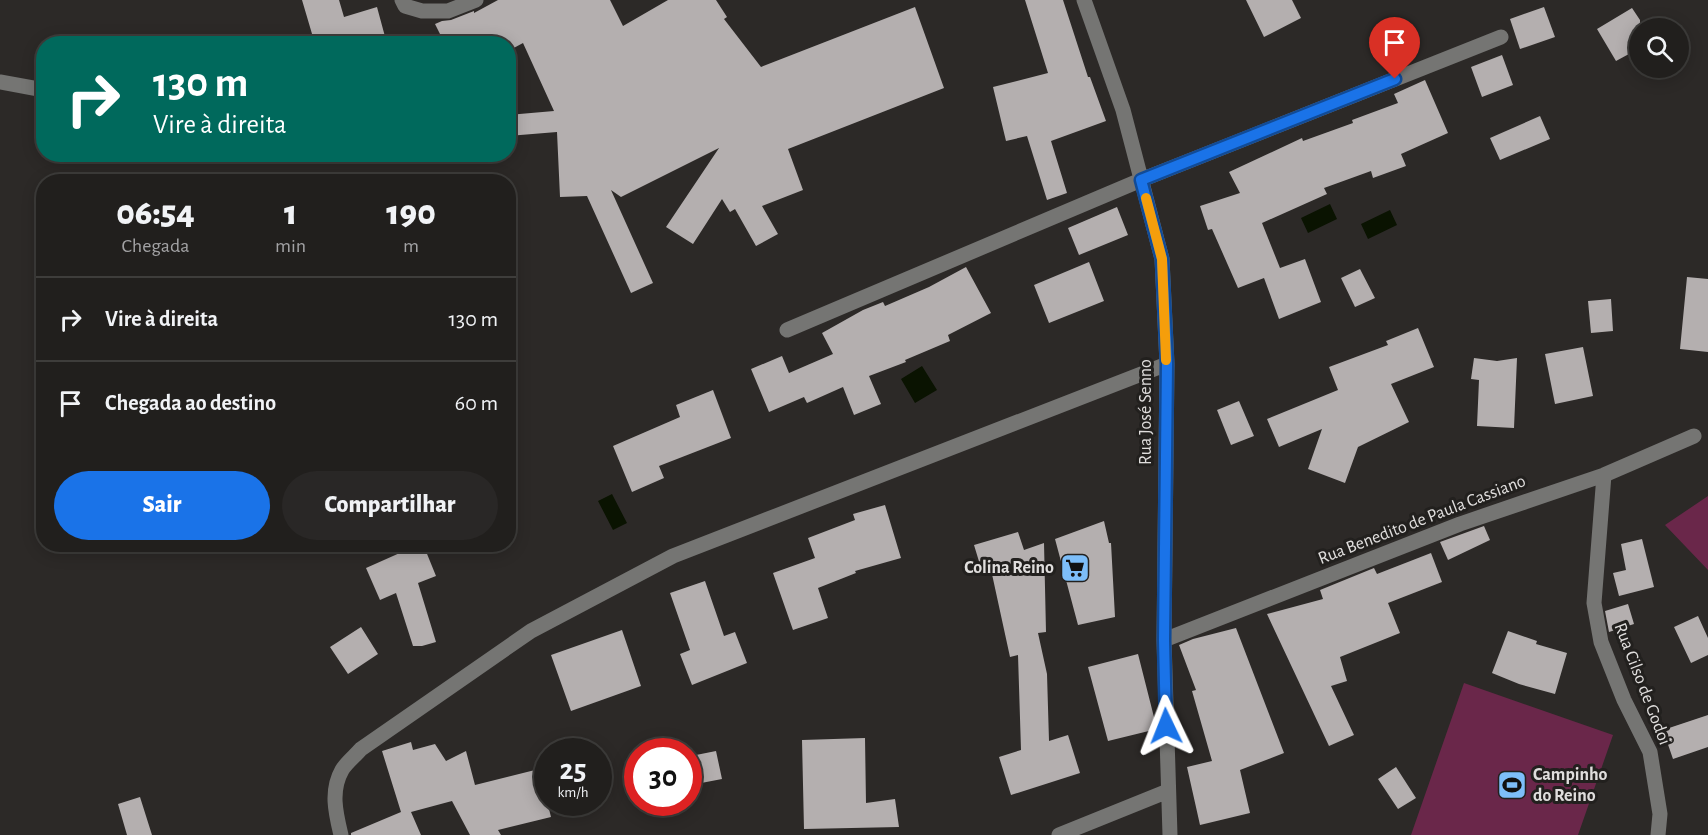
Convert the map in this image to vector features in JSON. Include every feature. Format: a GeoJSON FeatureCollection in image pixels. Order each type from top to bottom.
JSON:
{"type":"FeatureCollection","features":[{"type":"Feature","properties":{"kind":"street"},"geometry":{"type":"LineString","coordinates":[[402,0],[405,6],[422,11],[448,11],[476,0]]}},
{"type":"Feature","properties":{"kind":"street","name":"Rua José Senno"},"geometry":{"type":"LineString","coordinates":[[1084,0],[1123,110],[1162,259],[1167,364],[1164,640],[1170,835]]}},
{"type":"Feature","properties":{"kind":"street"},"geometry":{"type":"LineString","coordinates":[[787,330],[1141,180],[1501,37]]}},
{"type":"Feature","properties":{"kind":"street"},"geometry":{"type":"LineString","coordinates":[[0,82],[36,89]]}},
{"type":"Feature","properties":{"kind":"street"},"geometry":{"type":"LineString","coordinates":[[341,835],[334,793],[342,770],[361,749],[531,632],[673,556],[1167,364]]}},
{"type":"Feature","properties":{"kind":"street","name":"Rua Benedito de Paula Cassiano"},"geometry":{"type":"LineString","coordinates":[[1164,640],[1460,524],[1604,475],[1695,436]]}},
{"type":"Feature","properties":{"kind":"street","name":"Rua Cilso de Godoi"},"geometry":{"type":"LineString","coordinates":[[1604,475],[1594,603],[1601,642],[1624,700],[1650,752],[1660,814],[1658,835]]}},
{"type":"Feature","properties":{"kind":"street"},"geometry":{"type":"LineString","coordinates":[[1059,835],[1168,791]]}},
{"type":"Feature","properties":{"kind":"shaded area"},"geometry":{"type":"Polygon","coordinates":[[[1330,204],[1337,219],[1308,233],[1301,218],[1330,204]]]}},
{"type":"Feature","properties":{"kind":"shaded area"},"geometry":{"type":"Polygon","coordinates":[[[1390,210],[1397,225],[1368,239],[1361,224],[1390,210]]]}},
{"type":"Feature","properties":{"kind":"shaded area"},"geometry":{"type":"Polygon","coordinates":[[[922,366],[937,390],[915,403],[901,379],[922,366]]]}},
{"type":"Feature","properties":{"kind":"shaded area"},"geometry":{"type":"Polygon","coordinates":[[[612,494],[627,523],[613,530],[598,501],[612,494]]]}},
{"type":"Feature","properties":{"kind":"shaded area"},"geometry":{"type":"Polygon","coordinates":[[[1708,496],[1708,570],[1665,525],[1708,496]]]}},
{"type":"Feature","properties":{"kind":"shaded area","name":"Campinho do Reino"},"geometry":{"type":"Polygon","coordinates":[[[1464,683],[1613,735],[1578,835],[1411,835],[1464,683]]]}},
{"type":"Feature","properties":{"kind":"building"},"geometry":{"type":"Polygon","coordinates":[[[302,0],[339,0],[344,17],[377,7],[385,36],[313,36],[302,0]]]}},
{"type":"Feature","properties":{"kind":"building"},"geometry":{"type":"Polygon","coordinates":[[[498,0],[610,0],[623,26],[668,0],[716,0],[727,17],[724,19],[761,67],[915,7],[944,88],[788,149],[803,190],[762,206],[778,234],[756,246],[735,209],[730,212],[722,199],[693,244],[666,227],[719,148],[621,197],[611,190],[653,283],[631,293],[587,196],[560,197],[557,132],[516,135],[516,114],[554,111],[523,43],[516,47],[516,36],[441,36],[435,24],[474,11],[474,13],[498,0]]]}},
{"type":"Feature","properties":{"kind":"building"},"geometry":{"type":"Polygon","coordinates":[[[1025,0],[1063,0],[1088,77],[1090,77],[1106,121],[1051,141],[1067,193],[1047,200],[1027,136],[1006,141],[993,87],[1048,73],[1025,0]]]}},
{"type":"Feature","properties":{"kind":"building"},"geometry":{"type":"Polygon","coordinates":[[[1246,0],[1292,0],[1301,18],[1264,37],[1246,0]]]}},
{"type":"Feature","properties":{"kind":"building"},"geometry":{"type":"Polygon","coordinates":[[[1544,7],[1555,37],[1520,49],[1510,19],[1544,7]]]}},
{"type":"Feature","properties":{"kind":"building"},"geometry":{"type":"Polygon","coordinates":[[[1632,8],[1639,18],[1629,18],[1629,54],[1616,61],[1597,29],[1632,8]]]}},
{"type":"Feature","properties":{"kind":"building"},"geometry":{"type":"Polygon","coordinates":[[[1502,55],[1513,85],[1482,97],[1471,67],[1502,55]]]}},
{"type":"Feature","properties":{"kind":"building"},"geometry":{"type":"Polygon","coordinates":[[[1425,80],[1448,133],[1401,154],[1406,166],[1373,178],[1371,171],[1324,188],[1327,194],[1262,223],[1280,268],[1305,259],[1321,302],[1279,319],[1264,278],[1238,288],[1212,229],[1208,230],[1200,206],[1240,193],[1229,172],[1302,138],[1303,141],[1353,123],[1352,120],[1398,103],[1394,94],[1425,80]]]}},
{"type":"Feature","properties":{"kind":"building"},"geometry":{"type":"Polygon","coordinates":[[[1540,116],[1550,139],[1500,160],[1490,138],[1540,116]]]}},
{"type":"Feature","properties":{"kind":"building"},"geometry":{"type":"Polygon","coordinates":[[[1117,207],[1128,235],[1079,255],[1068,228],[1117,207]]]}},
{"type":"Feature","properties":{"kind":"building"},"geometry":{"type":"Polygon","coordinates":[[[1089,262],[1104,301],[1049,323],[1034,285],[1089,262]]]}},
{"type":"Feature","properties":{"kind":"building"},"geometry":{"type":"Polygon","coordinates":[[[966,267],[991,313],[948,335],[950,341],[905,360],[906,362],[869,376],[881,404],[854,415],[843,387],[807,403],[804,397],[769,412],[751,369],[782,356],[789,373],[833,354],[822,333],[863,310],[883,302],[885,306],[929,287],[966,267]]]}},
{"type":"Feature","properties":{"kind":"building"},"geometry":{"type":"Polygon","coordinates":[[[1360,269],[1375,298],[1355,307],[1341,278],[1360,269]]]}},
{"type":"Feature","properties":{"kind":"building"},"geometry":{"type":"Polygon","coordinates":[[[1687,277],[1708,279],[1708,352],[1680,349],[1687,277]]]}},
{"type":"Feature","properties":{"kind":"building"},"geometry":{"type":"Polygon","coordinates":[[[1611,299],[1613,331],[1591,333],[1588,301],[1611,299]]]}},
{"type":"Feature","properties":{"kind":"building"},"geometry":{"type":"Polygon","coordinates":[[[1418,328],[1434,367],[1391,384],[1409,422],[1358,447],[1345,483],[1308,469],[1322,429],[1279,447],[1267,419],[1338,390],[1329,367],[1388,345],[1386,341],[1418,328]]]}},
{"type":"Feature","properties":{"kind":"building"},"geometry":{"type":"Polygon","coordinates":[[[1583,347],[1593,396],[1555,404],[1545,354],[1583,347]]]}},
{"type":"Feature","properties":{"kind":"building"},"geometry":{"type":"Polygon","coordinates":[[[1474,358],[1497,361],[1517,358],[1514,428],[1477,426],[1479,380],[1471,379],[1474,358]]]}},
{"type":"Feature","properties":{"kind":"building"},"geometry":{"type":"Polygon","coordinates":[[[713,390],[731,438],[659,466],[664,478],[632,492],[613,446],[680,417],[676,405],[713,390]]]}},
{"type":"Feature","properties":{"kind":"building"},"geometry":{"type":"Polygon","coordinates":[[[1239,401],[1254,436],[1231,445],[1217,410],[1239,401]]]}},
{"type":"Feature","properties":{"kind":"building"},"geometry":{"type":"Polygon","coordinates":[[[885,505],[901,558],[855,571],[856,573],[818,588],[828,618],[793,630],[773,573],[815,558],[808,538],[855,520],[853,514],[885,505]]]}},
{"type":"Feature","properties":{"kind":"building"},"geometry":{"type":"Polygon","coordinates":[[[1104,521],[1109,543],[1111,543],[1115,617],[1078,625],[1055,539],[1104,521]]]}},
{"type":"Feature","properties":{"kind":"building"},"geometry":{"type":"Polygon","coordinates":[[[1484,526],[1490,540],[1448,560],[1440,542],[1484,526]]]}},
{"type":"Feature","properties":{"kind":"building"},"geometry":{"type":"Polygon","coordinates":[[[1018,532],[1024,550],[1044,543],[1046,632],[1038,633],[1047,674],[1049,741],[1068,735],[1080,773],[1011,795],[999,757],[1021,750],[1018,655],[1010,657],[990,565],[981,568],[974,545],[1018,532]]]}},
{"type":"Feature","properties":{"kind":"building"},"geometry":{"type":"Polygon","coordinates":[[[1642,539],[1654,587],[1619,596],[1613,573],[1626,570],[1621,544],[1642,539]]]}},
{"type":"Feature","properties":{"kind":"building"},"geometry":{"type":"Polygon","coordinates":[[[402,552],[426,552],[436,576],[418,583],[436,642],[413,646],[396,593],[380,600],[366,568],[402,552]]]}},
{"type":"Feature","properties":{"kind":"building"},"geometry":{"type":"Polygon","coordinates":[[[1431,553],[1442,582],[1388,603],[1400,633],[1340,657],[1347,681],[1331,686],[1354,735],[1329,746],[1267,614],[1323,599],[1320,590],[1374,568],[1377,574],[1431,553]]]}},
{"type":"Feature","properties":{"kind":"building"},"geometry":{"type":"Polygon","coordinates":[[[705,581],[724,636],[735,632],[747,663],[692,685],[680,654],[690,650],[670,593],[705,581]]]}},
{"type":"Feature","properties":{"kind":"building"},"geometry":{"type":"Polygon","coordinates":[[[1628,604],[1634,624],[1609,632],[1605,611],[1628,604]]]}},
{"type":"Feature","properties":{"kind":"building"},"geometry":{"type":"Polygon","coordinates":[[[1698,616],[1708,638],[1708,655],[1691,663],[1674,627],[1698,616]]]}},
{"type":"Feature","properties":{"kind":"building"},"geometry":{"type":"Polygon","coordinates":[[[361,627],[378,654],[348,674],[330,647],[361,627]]]}},
{"type":"Feature","properties":{"kind":"building"},"geometry":{"type":"Polygon","coordinates":[[[1236,628],[1284,753],[1240,770],[1250,813],[1200,825],[1187,767],[1212,761],[1192,691],[1196,690],[1179,645],[1236,628]]]}},
{"type":"Feature","properties":{"kind":"building"},"geometry":{"type":"Polygon","coordinates":[[[622,630],[641,686],[571,711],[551,655],[622,630]]]}},
{"type":"Feature","properties":{"kind":"building"},"geometry":{"type":"Polygon","coordinates":[[[1508,631],[1537,641],[1536,644],[1567,653],[1555,694],[1519,684],[1492,673],[1508,631]]]}},
{"type":"Feature","properties":{"kind":"building"},"geometry":{"type":"Polygon","coordinates":[[[1138,654],[1157,729],[1108,741],[1088,667],[1138,654]]]}},
{"type":"Feature","properties":{"kind":"building"},"geometry":{"type":"Polygon","coordinates":[[[1708,715],[1708,747],[1673,759],[1663,730],[1708,715]]]}},
{"type":"Feature","properties":{"kind":"building"},"geometry":{"type":"Polygon","coordinates":[[[865,738],[866,803],[895,799],[899,827],[804,829],[802,740],[865,738]]]}},
{"type":"Feature","properties":{"kind":"building"},"geometry":{"type":"Polygon","coordinates":[[[411,742],[413,750],[435,744],[446,761],[466,751],[475,785],[534,770],[534,816],[551,817],[498,830],[501,835],[470,835],[452,801],[411,812],[421,835],[351,835],[351,833],[401,812],[382,751],[411,742]]]}},
{"type":"Feature","properties":{"kind":"building"},"geometry":{"type":"Polygon","coordinates":[[[716,751],[722,779],[702,783],[702,754],[716,751]]]}},
{"type":"Feature","properties":{"kind":"building"},"geometry":{"type":"Polygon","coordinates":[[[1396,767],[1416,798],[1398,809],[1378,779],[1396,767]]]}},
{"type":"Feature","properties":{"kind":"building"},"geometry":{"type":"Polygon","coordinates":[[[140,797],[152,835],[127,835],[118,804],[140,797]]]}},
{"type":"Feature","properties":{"kind":"slow traffic"},"geometry":{"type":"LineString","coordinates":[[1146,198],[1162,259],[1166,360]]}},
{"type":"Feature","properties":{"kind":"place","name":"Colina Reino"},"geometry":{"type":"Point","coordinates":[1075,568]}},
{"type":"Feature","properties":{"kind":"place","name":"Campinho do Reino"},"geometry":{"type":"Point","coordinates":[1512,785]}},
{"type":"Feature","properties":{"kind":"route"},"geometry":{"type":"LineString","coordinates":[[1166,726],[1164,640],[1167,364],[1162,259],[1141,180],[1395,79]]}}]}
